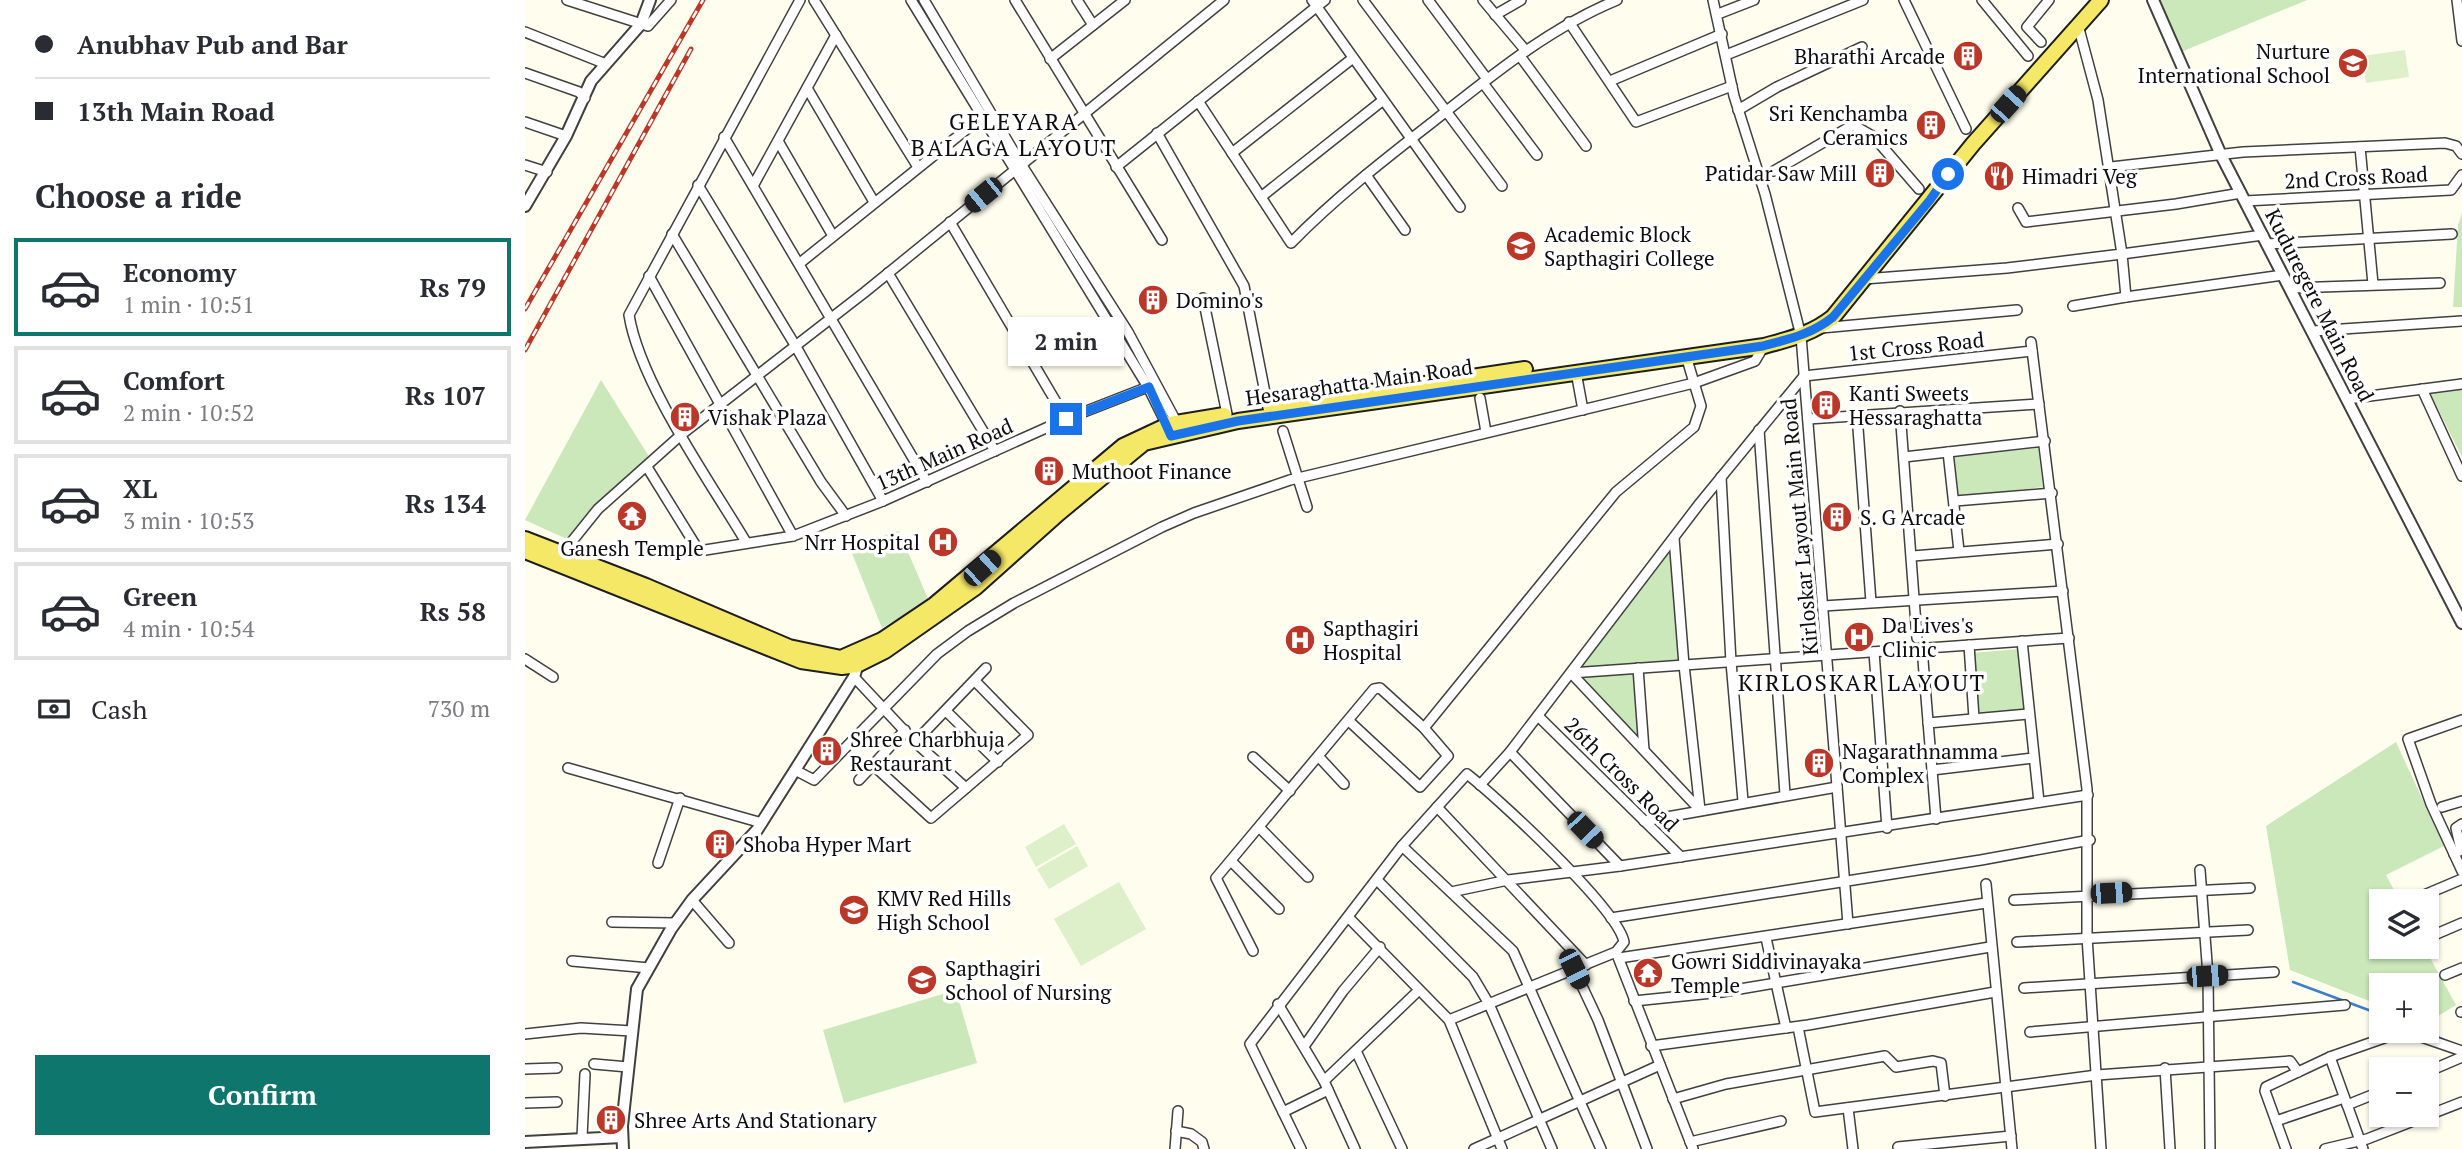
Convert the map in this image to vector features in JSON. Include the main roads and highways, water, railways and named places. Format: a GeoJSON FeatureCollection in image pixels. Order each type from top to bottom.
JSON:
{"type":"FeatureCollection","features":[{"type":"Feature","properties":{"kind":"main road"},"geometry":{"type":"LineString","coordinates":[[1800,332],[1835,303],[1926,195],[2101,0]]}},
{"type":"Feature","properties":{"kind":"main road"},"geometry":{"type":"LineString","coordinates":[[1762,341],[1819,328],[1930,200],[1935,188]]}},
{"type":"Feature","properties":{"kind":"main road","name":"Hesaraghatta Main Road"},"geometry":{"type":"LineString","coordinates":[[558,558],[646,586],[789,648],[851,664],[982,568],[1114,453],[1148,432],[1686,356],[1762,341]]}},
{"type":"Feature","properties":{"kind":"main road","name":"Hesaraghatta Main Road"},"geometry":{"type":"LineString","coordinates":[[1174,429],[1227,414],[1338,395],[1762,341]]}},
{"type":"Feature","properties":{"kind":"main road"},"geometry":{"type":"LineString","coordinates":[[525,540],[558,558]]}},
{"type":"Feature","properties":{"kind":"main road"},"geometry":{"type":"LineString","coordinates":[[525,551],[558,558]]}},
{"type":"Feature","properties":{"kind":"waterway"},"geometry":{"type":"LineString","coordinates":[[2293,982],[2369,1010]]}},
{"type":"Feature","properties":{"kind":"waterway"},"geometry":{"type":"LineString","coordinates":[[2439,1038],[2461,1047]]}},
{"type":"Feature","properties":{"kind":"railway"},"geometry":{"type":"LineString","coordinates":[[525,309],[703,0]]}},
{"type":"Feature","properties":{"kind":"railway"},"geometry":{"type":"LineString","coordinates":[[525,350],[691,49]]}},
{"type":"Feature","properties":{"kind":"place","name":"Bharathi Arcade"},"geometry":{"type":"Point","coordinates":[1968,56]}},
{"type":"Feature","properties":{"kind":"place","name":"Nurture International School"},"geometry":{"type":"Point","coordinates":[2353,63]}},
{"type":"Feature","properties":{"kind":"place","name":"Sri Kenchamba Ceramics"},"geometry":{"type":"Point","coordinates":[1931,125]}},
{"type":"Feature","properties":{"kind":"place","name":"Patidar Saw Mill"},"geometry":{"type":"Point","coordinates":[1880,173]}},
{"type":"Feature","properties":{"kind":"place","name":"Himadri Veg"},"geometry":{"type":"Point","coordinates":[1999,176]}},
{"type":"Feature","properties":{"kind":"place","name":"Academic Block Sapthagiri College"},"geometry":{"type":"Point","coordinates":[1521,246]}},
{"type":"Feature","properties":{"kind":"place","name":"Domino's"},"geometry":{"type":"Point","coordinates":[1153,300]}},
{"type":"Feature","properties":{"kind":"place","name":"Kanti Sweets Hessaraghatta"},"geometry":{"type":"Point","coordinates":[1826,405]}},
{"type":"Feature","properties":{"kind":"place","name":"Vishak Plaza"},"geometry":{"type":"Point","coordinates":[685,417]}},
{"type":"Feature","properties":{"kind":"place","name":"Muthoot Finance"},"geometry":{"type":"Point","coordinates":[1049,471]}},
{"type":"Feature","properties":{"kind":"place","name":"Ganesh Temple"},"geometry":{"type":"Point","coordinates":[632,516]}},
{"type":"Feature","properties":{"kind":"place","name":"S. G Arcade"},"geometry":{"type":"Point","coordinates":[1837,517]}},
{"type":"Feature","properties":{"kind":"place","name":"Nrr Hospital"},"geometry":{"type":"Point","coordinates":[943,542]}},
{"type":"Feature","properties":{"kind":"place","name":"Da Lives's Clinic"},"geometry":{"type":"Point","coordinates":[1859,637]}},
{"type":"Feature","properties":{"kind":"place","name":"Sapthagiri Hospital"},"geometry":{"type":"Point","coordinates":[1300,640]}},
{"type":"Feature","properties":{"kind":"place","name":"Shree Charbhuja Restaurant"},"geometry":{"type":"Point","coordinates":[827,751]}},
{"type":"Feature","properties":{"kind":"place","name":"Nagarathnamma Complex"},"geometry":{"type":"Point","coordinates":[1819,763]}},
{"type":"Feature","properties":{"kind":"place","name":"Shoba Hyper Mart"},"geometry":{"type":"Point","coordinates":[720,844]}},
{"type":"Feature","properties":{"kind":"place","name":"KMV Red Hills High School"},"geometry":{"type":"Point","coordinates":[854,910]}},
{"type":"Feature","properties":{"kind":"place","name":"Gowri Siddivinayaka Temple"},"geometry":{"type":"Point","coordinates":[1648,973]}},
{"type":"Feature","properties":{"kind":"place","name":"Sapthagiri School of Nursing"},"geometry":{"type":"Point","coordinates":[922,980]}},
{"type":"Feature","properties":{"kind":"place","name":"Shree Arts And Stationary"},"geometry":{"type":"Point","coordinates":[611,1120]}},
{"type":"Feature","properties":{"kind":"district","name":"GELEYARA BALAGA LAYOUT"},"geometry":{"type":"Point","coordinates":[1014,134]}},
{"type":"Feature","properties":{"kind":"district","name":"KIRLOSKAR LAYOUT"},"geometry":{"type":"Point","coordinates":[1862,682]}}]}
